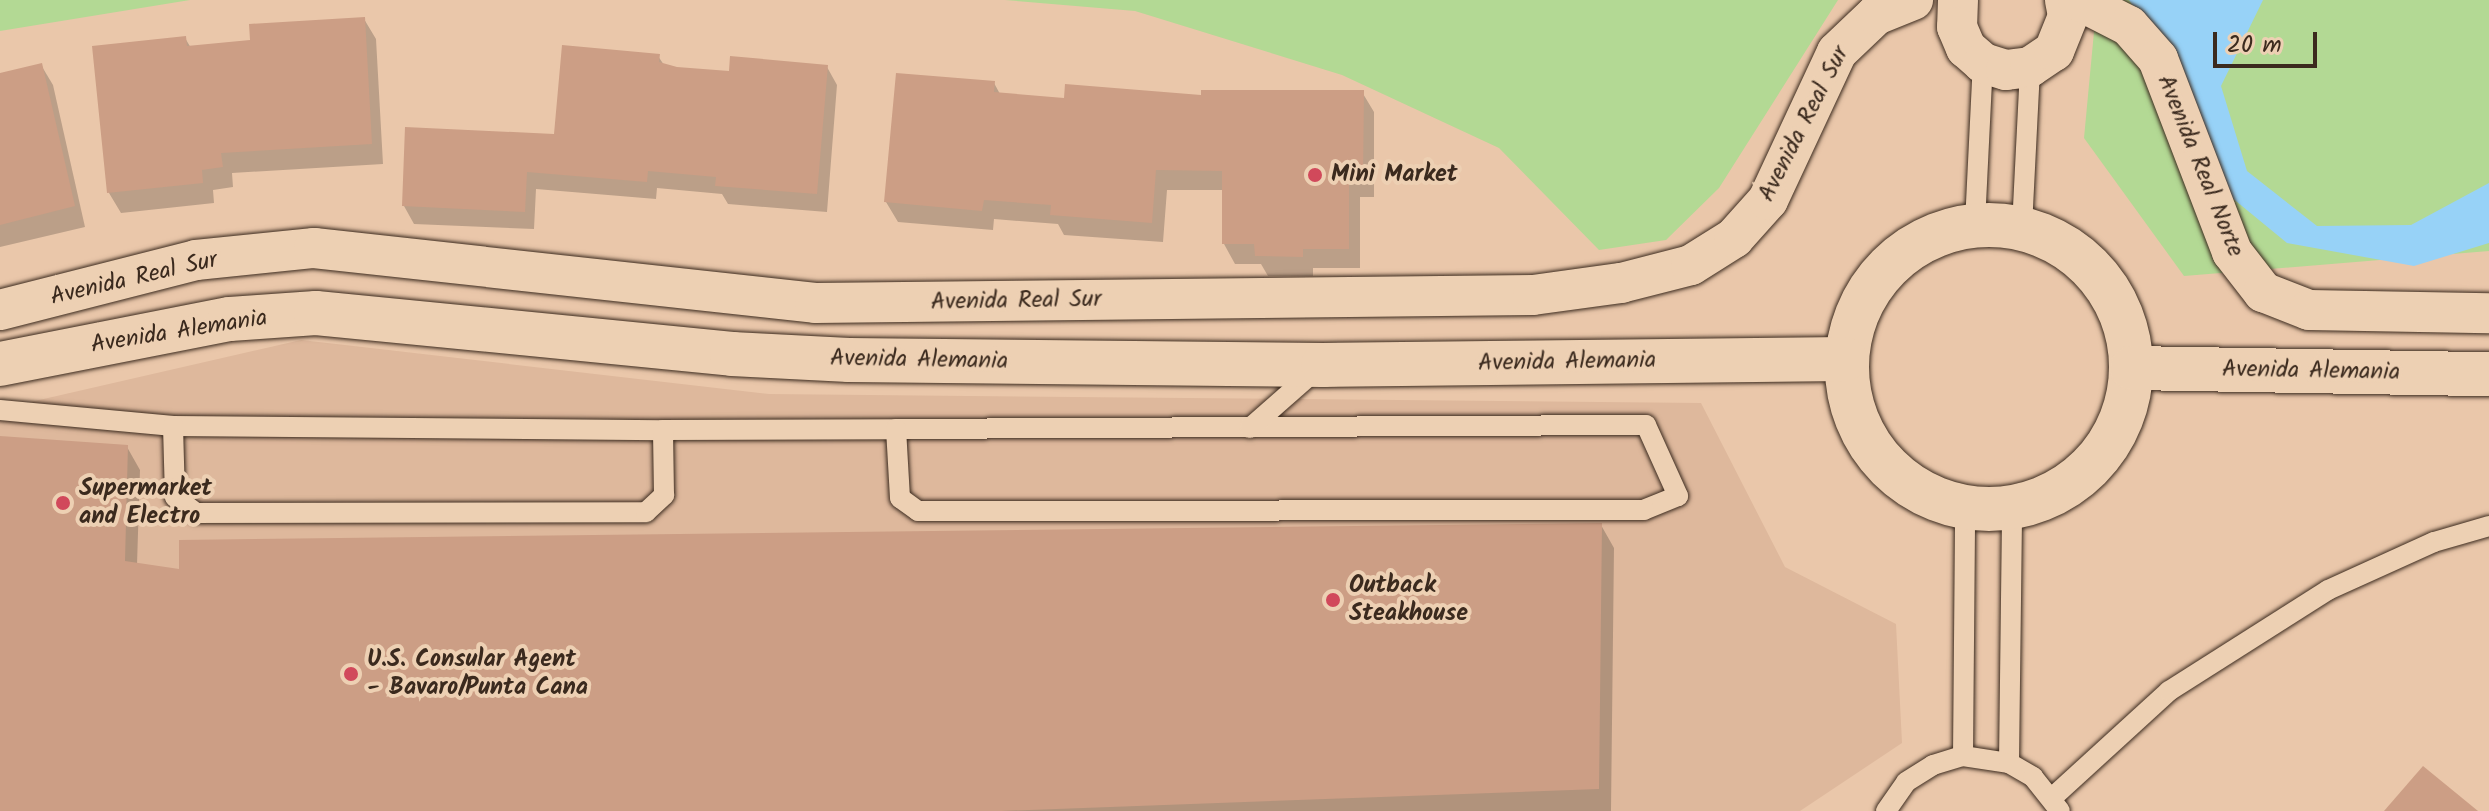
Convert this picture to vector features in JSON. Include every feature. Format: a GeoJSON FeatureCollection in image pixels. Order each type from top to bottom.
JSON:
{"type":"FeatureCollection","features":[{"type":"Feature","properties":{"kind":"street"},"geometry":{"type":"LineString","coordinates":[[1907,2],[1957,14],[1966,48],[1983,63],[2006,70],[2030,67]]}},
{"type":"Feature","properties":{"kind":"street","name":"Avenida Real Sur"},"geometry":{"type":"LineString","coordinates":[[0,310],[196,260],[314,248],[815,303],[1533,295],[1621,283],[1691,265],[1734,238],[1768,200],[1837,52],[1876,15],[1907,2]]}},
{"type":"Feature","properties":{"kind":"street","name":"Avenida Real Norte"},"geometry":{"type":"LineString","coordinates":[[2030,67],[2043,60],[2064,19],[2094,8],[2146,40],[2158,59],[2232,252],[2263,292],[2309,310],[2489,313]]}},
{"type":"Feature","properties":{"kind":"street"},"geometry":{"type":"LineString","coordinates":[[1975,224],[2022,227],[2058,241],[2089,264],[2105,284],[2128,330],[2132,368],[2126,407],[2109,444],[2083,475],[2050,496],[2012,508],[1965,508],[1925,496],[1891,472],[1865,440],[1849,402],[1845,359],[1854,320],[1872,284],[1901,254],[1936,234],[1975,224]]}},
{"type":"Feature","properties":{"kind":"street","name":"Avenida Alemania"},"geometry":{"type":"LineString","coordinates":[[0,364],[230,319],[316,313],[747,355],[1323,365],[1845,359]]}},
{"type":"Feature","properties":{"kind":"street","name":"Avenida Alemania"},"geometry":{"type":"LineString","coordinates":[[2132,368],[2489,374]]}},
{"type":"Feature","properties":{"kind":"lane"},"geometry":{"type":"LineString","coordinates":[[1975,224],[1983,63]]}},
{"type":"Feature","properties":{"kind":"lane"},"geometry":{"type":"LineString","coordinates":[[2022,227],[2030,67]]}},
{"type":"Feature","properties":{"kind":"lane"},"geometry":{"type":"LineString","coordinates":[[1250,428],[1323,365]]}},
{"type":"Feature","properties":{"kind":"lane"},"geometry":{"type":"LineString","coordinates":[[0,410],[173,426],[663,430],[1646,425],[1678,496],[1644,510],[918,511],[900,498],[896,429]]}},
{"type":"Feature","properties":{"kind":"lane"},"geometry":{"type":"LineString","coordinates":[[173,426],[175,497],[196,513],[646,512],[664,495],[663,430]]}},
{"type":"Feature","properties":{"kind":"lane"},"geometry":{"type":"LineString","coordinates":[[1963,756],[1965,508]]}},
{"type":"Feature","properties":{"kind":"lane"},"geometry":{"type":"LineString","coordinates":[[2009,763],[2012,508]]}},
{"type":"Feature","properties":{"kind":"lane"},"geometry":{"type":"LineString","coordinates":[[1886,811],[1906,782],[1933,765],[1963,756],[2009,763],[2033,777],[2056,804],[2169,691],[2328,590],[2434,542],[2489,526]]}},
{"type":"Feature","properties":{"kind":"shaded area"},"geometry":{"type":"Polygon","coordinates":[[[301,340],[769,394],[1701,403],[1785,567],[1896,624],[1902,743],[1800,811],[0,811],[0,409],[301,340]]]}},
{"type":"Feature","properties":{"kind":"green space"},"geometry":{"type":"Polygon","coordinates":[[[0,0],[190,0],[0,31],[0,0]]]}},
{"type":"Feature","properties":{"kind":"green space"},"geometry":{"type":"Polygon","coordinates":[[[1005,0],[1838,0],[1719,188],[1666,240],[1599,250],[1499,148],[1342,75],[1135,11],[1005,0]]]}},
{"type":"Feature","properties":{"kind":"green space"},"geometry":{"type":"Polygon","coordinates":[[[2097,0],[2489,0],[2489,251],[2184,276],[2084,138],[2097,0]]]}},
{"type":"Feature","properties":{"kind":"water"},"geometry":{"type":"Polygon","coordinates":[[[2129,0],[2263,0],[2221,86],[2247,171],[2317,226],[2411,225],[2489,183],[2489,243],[2414,266],[2287,243],[2231,197],[2157,43],[2129,0]]]}},
{"type":"Feature","properties":{"kind":"building"},"geometry":{"type":"Polygon","coordinates":[[[365,17],[372,144],[221,153],[223,167],[202,170],[203,183],[107,193],[92,46],[186,36],[187,46],[250,40],[249,24],[365,17]]]}},
{"type":"Feature","properties":{"kind":"building"},"geometry":{"type":"Polygon","coordinates":[[[562,45],[660,54],[659,62],[677,67],[729,71],[730,56],[828,65],[817,194],[715,186],[716,177],[648,171],[647,182],[527,172],[525,212],[402,206],[405,127],[554,134],[562,45]]]}},
{"type":"Feature","properties":{"kind":"building"},"geometry":{"type":"Polygon","coordinates":[[[42,63],[75,206],[0,225],[0,73],[42,63]]]}},
{"type":"Feature","properties":{"kind":"building"},"geometry":{"type":"Polygon","coordinates":[[[896,73],[995,81],[994,92],[1064,98],[1065,84],[1201,95],[1201,90],[1364,90],[1363,177],[1349,178],[1349,249],[1303,249],[1303,257],[1255,256],[1254,244],[1222,244],[1222,171],[1156,170],[1152,223],[1050,215],[1051,205],[984,200],[982,211],[884,202],[896,73]]]}},
{"type":"Feature","properties":{"kind":"building"},"geometry":{"type":"Polygon","coordinates":[[[0,436],[128,445],[125,561],[179,569],[179,540],[1602,523],[1599,789],[1001,811],[0,811],[0,436]]]}},
{"type":"Feature","properties":{"kind":"building"},"geometry":{"type":"Polygon","coordinates":[[[2423,766],[2478,811],[2384,811],[2423,766]]]}},
{"type":"Feature","properties":{"kind":"place","name":"Mini Market"},"geometry":{"type":"Point","coordinates":[1315,175]}},
{"type":"Feature","properties":{"kind":"place","name":"Supermarket and Electro"},"geometry":{"type":"Point","coordinates":[63,503]}},
{"type":"Feature","properties":{"kind":"place","name":"Outback Steakhouse"},"geometry":{"type":"Point","coordinates":[1333,600]}},
{"type":"Feature","properties":{"kind":"place","name":"U.S. Consular Agent - Bavaro/Punta Cana"},"geometry":{"type":"Point","coordinates":[351,674]}}]}
